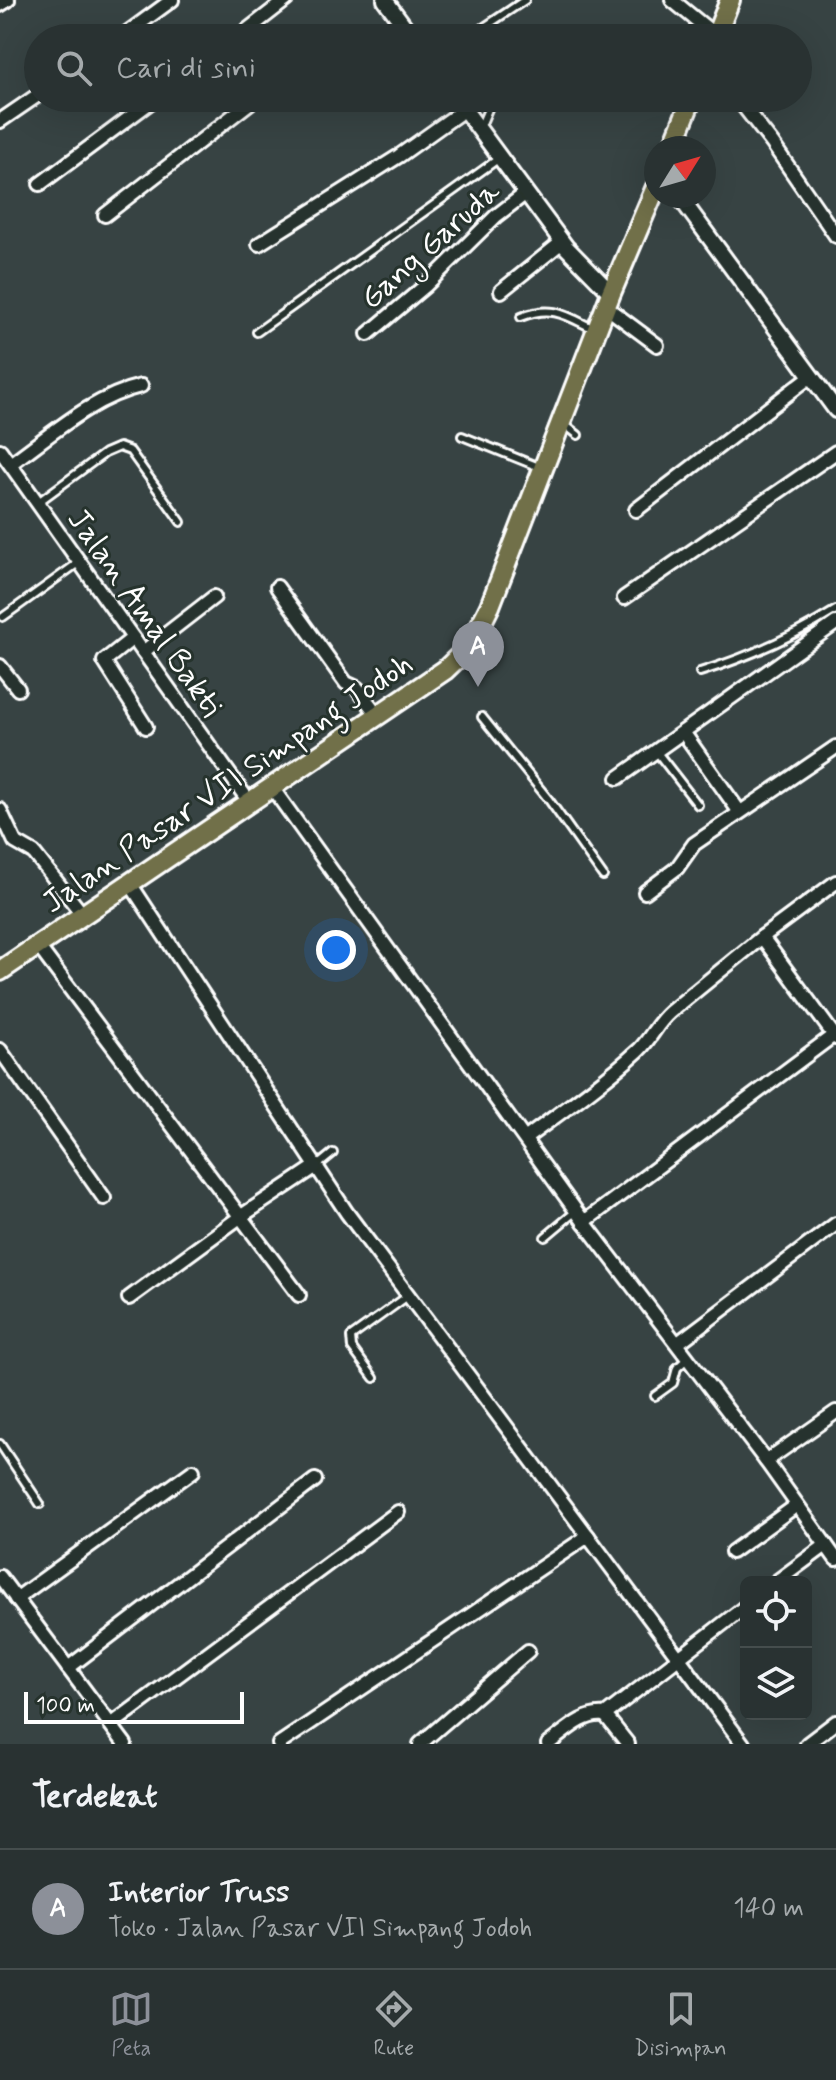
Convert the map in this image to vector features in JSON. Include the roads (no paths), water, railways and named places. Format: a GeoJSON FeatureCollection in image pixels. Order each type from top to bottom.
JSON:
{"type":"FeatureCollection","features":[{"type":"Feature","properties":{"kind":"main road"},"geometry":{"type":"LineString","coordinates":[[722,24],[730,0]]}},
{"type":"Feature","properties":{"kind":"main road"},"geometry":{"type":"LineString","coordinates":[[677,136],[686,112]]}},
{"type":"Feature","properties":{"kind":"main road","name":"Jalan Pasar VII Simpang Jodoh"},"geometry":{"type":"LineString","coordinates":[[0,971],[447,673],[466,652],[477,633],[647,208]]}},
{"type":"Feature","properties":{"kind":"street"},"geometry":{"type":"LineString","coordinates":[[0,5],[8,0]]}},
{"type":"Feature","properties":{"kind":"street"},"geometry":{"type":"LineString","coordinates":[[139,24],[172,0]]}},
{"type":"Feature","properties":{"kind":"street"},"geometry":{"type":"LineString","coordinates":[[255,24],[286,0]]}},
{"type":"Feature","properties":{"kind":"street"},"geometry":{"type":"LineString","coordinates":[[385,0],[403,24]]}},
{"type":"Feature","properties":{"kind":"street"},"geometry":{"type":"LineString","coordinates":[[672,0],[701,24]]}},
{"type":"Feature","properties":{"kind":"street"},"geometry":{"type":"LineString","coordinates":[[0,121],[24,105]]}},
{"type":"Feature","properties":{"kind":"street"},"geometry":{"type":"LineString","coordinates":[[40,184],[137,112]]}},
{"type":"Feature","properties":{"kind":"street"},"geometry":{"type":"LineString","coordinates":[[105,215],[238,112]]}},
{"type":"Feature","properties":{"kind":"street"},"geometry":{"type":"LineString","coordinates":[[259,244],[399,156],[451,112]]}},
{"type":"Feature","properties":{"kind":"street"},"geometry":{"type":"LineString","coordinates":[[466,112],[608,300],[657,345]]}},
{"type":"Feature","properties":{"kind":"street"},"geometry":{"type":"LineString","coordinates":[[748,112],[836,236]]}},
{"type":"Feature","properties":{"kind":"street","name":"Gang Garuda"},"geometry":{"type":"LineString","coordinates":[[368,334],[425,286],[496,216],[526,193]]}},
{"type":"Feature","properties":{"kind":"street"},"geometry":{"type":"LineString","coordinates":[[688,208],[836,410]]}},
{"type":"Feature","properties":{"kind":"street"},"geometry":{"type":"LineString","coordinates":[[501,291],[562,242]]}},
{"type":"Feature","properties":{"kind":"street"},"geometry":{"type":"LineString","coordinates":[[636,510],[811,376]]}},
{"type":"Feature","properties":{"kind":"street"},"geometry":{"type":"LineString","coordinates":[[10,464],[97,403],[116,393],[141,386]]}},
{"type":"Feature","properties":{"kind":"street","name":"Jalan Amal Bakti"},"geometry":{"type":"LineString","coordinates":[[0,450],[250,803]]}},
{"type":"Feature","properties":{"kind":"street"},"geometry":{"type":"LineString","coordinates":[[624,598],[836,452]]}},
{"type":"Feature","properties":{"kind":"street"},"geometry":{"type":"LineString","coordinates":[[277,587],[346,683],[357,688],[379,717]]}},
{"type":"Feature","properties":{"kind":"street"},"geometry":{"type":"LineString","coordinates":[[143,652],[214,597]]}},
{"type":"Feature","properties":{"kind":"street"},"geometry":{"type":"LineString","coordinates":[[618,778],[836,623]]}},
{"type":"Feature","properties":{"kind":"street"},"geometry":{"type":"LineString","coordinates":[[133,638],[104,661],[146,727]]}},
{"type":"Feature","properties":{"kind":"street"},"geometry":{"type":"LineString","coordinates":[[0,666],[18,689]]}},
{"type":"Feature","properties":{"kind":"street"},"geometry":{"type":"LineString","coordinates":[[683,732],[739,811]]}},
{"type":"Feature","properties":{"kind":"street"},"geometry":{"type":"LineString","coordinates":[[645,892],[677,868],[694,844],[836,747]]}},
{"type":"Feature","properties":{"kind":"street"},"geometry":{"type":"LineString","coordinates":[[273,789],[580,1217],[678,1343],[836,1557]]}},
{"type":"Feature","properties":{"kind":"street"},"geometry":{"type":"LineString","coordinates":[[0,810],[15,842],[34,853],[83,915]]}},
{"type":"Feature","properties":{"kind":"street"},"geometry":{"type":"LineString","coordinates":[[526,1138],[614,1072],[646,1043],[661,1019],[836,882]]}},
{"type":"Feature","properties":{"kind":"street"},"geometry":{"type":"LineString","coordinates":[[131,885],[315,1167],[743,1744]]}},
{"type":"Feature","properties":{"kind":"street"},"geometry":{"type":"LineString","coordinates":[[580,1217],[835,1037],[831,1020],[762,937]]}},
{"type":"Feature","properties":{"kind":"street"},"geometry":{"type":"LineString","coordinates":[[38,946],[299,1295]]}},
{"type":"Feature","properties":{"kind":"street"},"geometry":{"type":"LineString","coordinates":[[0,1050],[104,1198]]}},
{"type":"Feature","properties":{"kind":"street"},"geometry":{"type":"LineString","coordinates":[[129,1298],[315,1167]]}},
{"type":"Feature","properties":{"kind":"street"},"geometry":{"type":"LineString","coordinates":[[678,1343],[836,1224]]}},
{"type":"Feature","properties":{"kind":"street"},"geometry":{"type":"LineString","coordinates":[[766,1461],[836,1412]]}},
{"type":"Feature","properties":{"kind":"street"},"geometry":{"type":"LineString","coordinates":[[16,1599],[193,1471]]}},
{"type":"Feature","properties":{"kind":"street"},"geometry":{"type":"LineString","coordinates":[[68,1668],[315,1480]]}},
{"type":"Feature","properties":{"kind":"street"},"geometry":{"type":"LineString","coordinates":[[732,1552],[797,1505]]}},
{"type":"Feature","properties":{"kind":"street"},"geometry":{"type":"LineString","coordinates":[[111,1725],[398,1512]]}},
{"type":"Feature","properties":{"kind":"street"},"geometry":{"type":"LineString","coordinates":[[279,1744],[588,1536]]}},
{"type":"Feature","properties":{"kind":"street"},"geometry":{"type":"LineString","coordinates":[[784,1576],[826,1545]]}},
{"type":"Feature","properties":{"kind":"street"},"geometry":{"type":"LineString","coordinates":[[0,1577],[125,1744]]}},
{"type":"Feature","properties":{"kind":"street"},"geometry":{"type":"LineString","coordinates":[[548,1744],[584,1719],[592,1715],[605,1715],[740,1611]]}},
{"type":"Feature","properties":{"kind":"street"},"geometry":{"type":"LineString","coordinates":[[420,1744],[528,1651]]}},
{"type":"Feature","properties":{"kind":"street"},"geometry":{"type":"LineString","coordinates":[[605,1715],[628,1744]]}},
{"type":"Feature","properties":{"kind":"street"},"geometry":{"type":"LineString","coordinates":[[807,1744],[836,1722]]}},
{"type":"Feature","properties":{"kind":"lane"},"geometry":{"type":"LineString","coordinates":[[489,24],[525,0]]}},
{"type":"Feature","properties":{"kind":"lane"},"geometry":{"type":"LineString","coordinates":[[479,129],[487,112]]}},
{"type":"Feature","properties":{"kind":"lane"},"geometry":{"type":"LineString","coordinates":[[257,332],[500,157]]}},
{"type":"Feature","properties":{"kind":"lane"},"geometry":{"type":"LineString","coordinates":[[521,317],[539,310],[556,312],[597,331]]}},
{"type":"Feature","properties":{"kind":"lane"},"geometry":{"type":"LineString","coordinates":[[562,421],[578,435]]}},
{"type":"Feature","properties":{"kind":"lane"},"geometry":{"type":"LineString","coordinates":[[462,436],[542,469]]}},
{"type":"Feature","properties":{"kind":"lane"},"geometry":{"type":"LineString","coordinates":[[37,503],[105,453],[119,447],[130,451],[181,522]]}},
{"type":"Feature","properties":{"kind":"lane"},"geometry":{"type":"LineString","coordinates":[[3,617],[79,562]]}},
{"type":"Feature","properties":{"kind":"lane"},"geometry":{"type":"LineString","coordinates":[[700,672],[731,663],[795,636],[836,610]]}},
{"type":"Feature","properties":{"kind":"lane"},"geometry":{"type":"LineString","coordinates":[[482,717],[549,800],[603,876]]}},
{"type":"Feature","properties":{"kind":"lane"},"geometry":{"type":"LineString","coordinates":[[656,751],[698,805]]}},
{"type":"Feature","properties":{"kind":"lane"},"geometry":{"type":"LineString","coordinates":[[315,1167],[333,1153]]}},
{"type":"Feature","properties":{"kind":"lane"},"geometry":{"type":"LineString","coordinates":[[545,1237],[580,1217]]}},
{"type":"Feature","properties":{"kind":"lane"},"geometry":{"type":"LineString","coordinates":[[374,1378],[355,1354],[350,1345],[351,1337],[409,1295]]}},
{"type":"Feature","properties":{"kind":"lane"},"geometry":{"type":"LineString","coordinates":[[655,1396],[673,1383],[677,1368],[688,1358]]}},
{"type":"Feature","properties":{"kind":"lane"},"geometry":{"type":"LineString","coordinates":[[0,1444],[40,1504]]}},
{"type":"Feature","properties":{"kind":"place","name":"Interior Truss"},"geometry":{"type":"Point","coordinates":[478,687]}}]}
